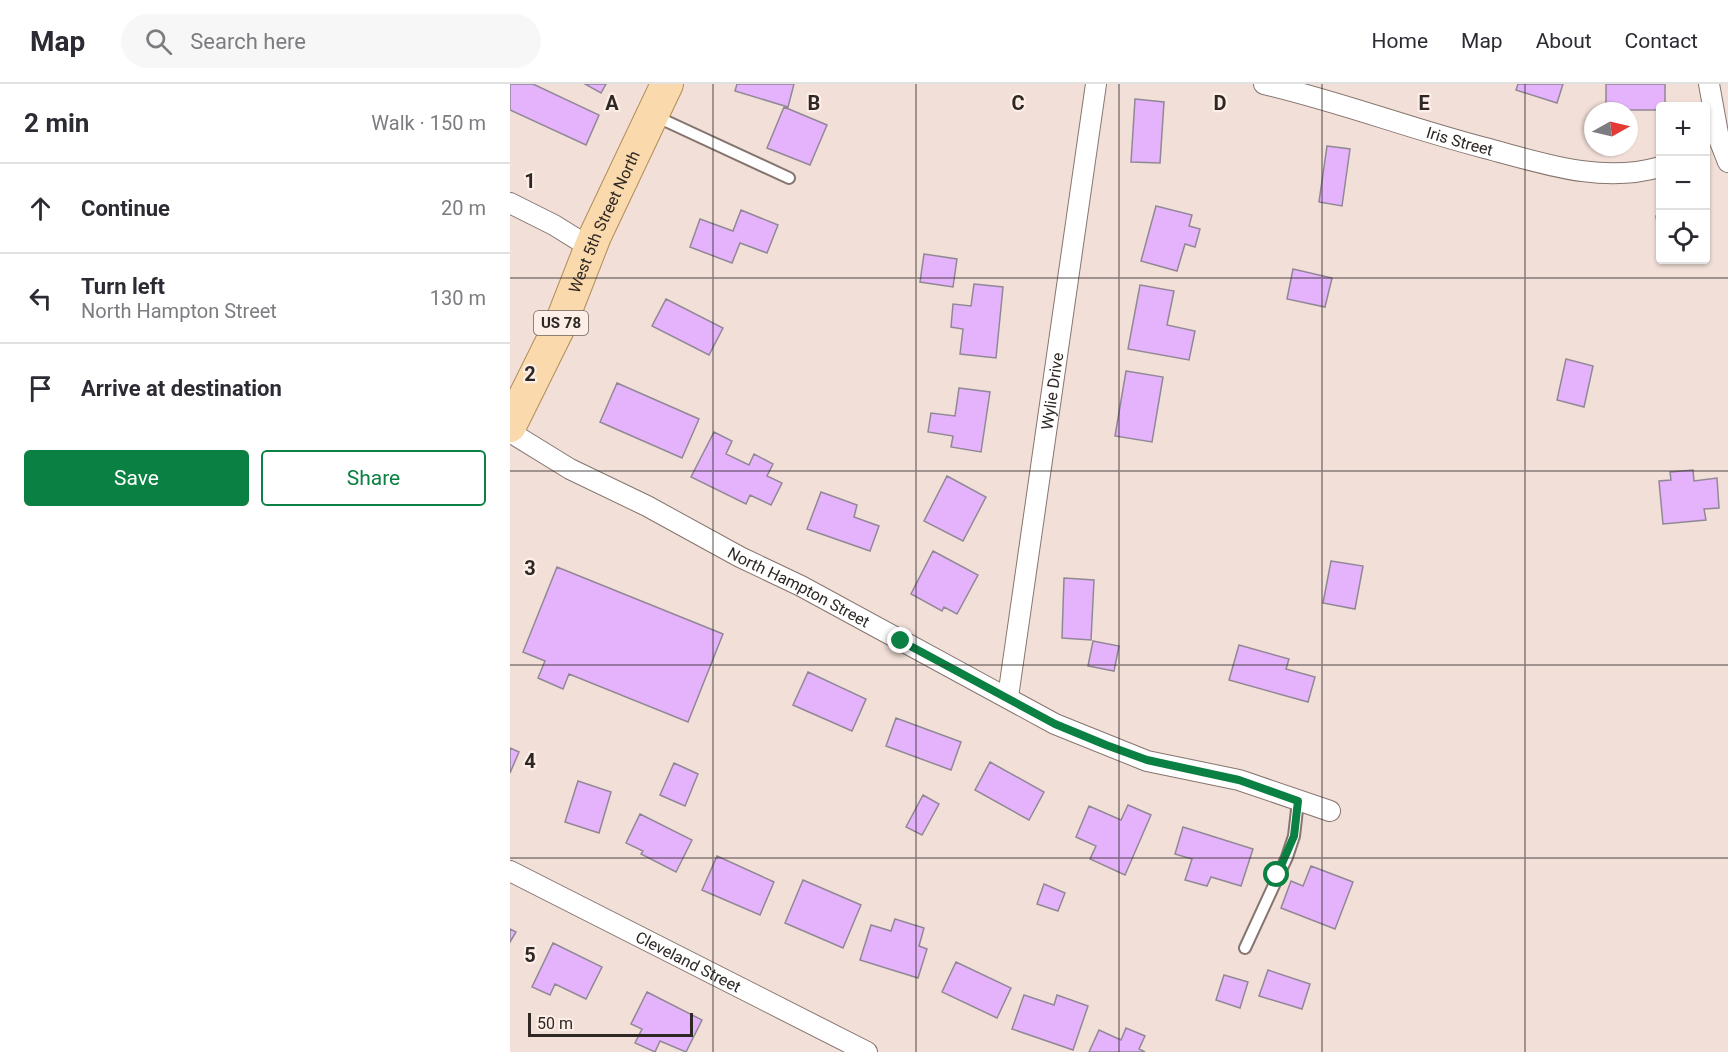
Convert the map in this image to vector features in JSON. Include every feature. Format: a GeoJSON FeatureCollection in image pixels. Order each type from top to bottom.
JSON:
{"type":"FeatureCollection","features":[{"type":"Feature","properties":{"kind":"main road","name":"West 5th Street North"},"geometry":{"type":"LineString","coordinates":[[510,426],[561,323],[591,248],[668,84]]}},
{"type":"Feature","properties":{"kind":"street","name":"Wylie Drive"},"geometry":{"type":"LineString","coordinates":[[1008,697],[1096,84]]}},
{"type":"Feature","properties":{"kind":"street","name":"Iris Street"},"geometry":{"type":"LineString","coordinates":[[1264,84],[1322,92],[1461,143],[1563,168],[1629,173],[1656,168]]}},
{"type":"Feature","properties":{"kind":"street"},"geometry":{"type":"LineString","coordinates":[[1709,84],[1712,144],[1728,162]]}},
{"type":"Feature","properties":{"kind":"street"},"geometry":{"type":"LineString","coordinates":[[510,203],[591,248]]}},
{"type":"Feature","properties":{"kind":"street","name":"North Hampton Street"},"geometry":{"type":"LineString","coordinates":[[510,432],[570,469],[647,506],[1055,724],[1147,760],[1239,780],[1330,811]]}},
{"type":"Feature","properties":{"kind":"street","name":"Cleveland Street"},"geometry":{"type":"LineString","coordinates":[[510,871],[867,1052]]}},
{"type":"Feature","properties":{"kind":"lane"},"geometry":{"type":"LineString","coordinates":[[652,114],[789,178]]}},
{"type":"Feature","properties":{"kind":"lane"},"geometry":{"type":"LineString","coordinates":[[1245,948],[1287,857],[1294,836],[1298,801]]}},
{"type":"Feature","properties":{"kind":"building"},"geometry":{"type":"Polygon","coordinates":[[[510,84],[533,84],[599,115],[586,145],[510,110],[510,84]]]}},
{"type":"Feature","properties":{"kind":"building"},"geometry":{"type":"Polygon","coordinates":[[[585,84],[606,84],[601,93],[585,84]]]}},
{"type":"Feature","properties":{"kind":"building"},"geometry":{"type":"Polygon","coordinates":[[[737,84],[794,84],[788,107],[735,91],[737,84]]]}},
{"type":"Feature","properties":{"kind":"building"},"geometry":{"type":"Polygon","coordinates":[[[1518,84],[1563,84],[1557,103],[1516,90],[1518,84]]]}},
{"type":"Feature","properties":{"kind":"building"},"geometry":{"type":"Polygon","coordinates":[[[1606,84],[1665,84],[1665,102],[1656,102],[1656,110],[1638,110],[1638,102],[1606,102],[1606,84]]]}},
{"type":"Feature","properties":{"kind":"building"},"geometry":{"type":"Polygon","coordinates":[[[1135,99],[1164,102],[1160,163],[1131,162],[1135,99]]]}},
{"type":"Feature","properties":{"kind":"building"},"geometry":{"type":"Polygon","coordinates":[[[784,107],[827,125],[810,165],[767,148],[784,107]]]}},
{"type":"Feature","properties":{"kind":"building"},"geometry":{"type":"Polygon","coordinates":[[[1327,146],[1350,149],[1342,206],[1319,202],[1327,146]]]}},
{"type":"Feature","properties":{"kind":"building"},"geometry":{"type":"Polygon","coordinates":[[[1156,206],[1192,215],[1189,226],[1200,229],[1195,247],[1185,244],[1177,271],[1141,261],[1156,206]]]}},
{"type":"Feature","properties":{"kind":"building"},"geometry":{"type":"Polygon","coordinates":[[[741,210],[778,225],[767,253],[740,243],[732,263],[690,247],[700,219],[733,231],[741,210]]]}},
{"type":"Feature","properties":{"kind":"building"},"geometry":{"type":"Polygon","coordinates":[[[924,254],[957,259],[953,287],[920,282],[924,254]]]}},
{"type":"Feature","properties":{"kind":"building"},"geometry":{"type":"Polygon","coordinates":[[[1293,269],[1332,278],[1325,307],[1287,299],[1293,269]]]}},
{"type":"Feature","properties":{"kind":"building"},"geometry":{"type":"Polygon","coordinates":[[[974,284],[1003,287],[996,358],[960,354],[963,329],[951,327],[953,304],[971,306],[974,284]]]}},
{"type":"Feature","properties":{"kind":"building"},"geometry":{"type":"Polygon","coordinates":[[[1140,285],[1174,291],[1167,325],[1195,331],[1189,360],[1128,349],[1140,285]]]}},
{"type":"Feature","properties":{"kind":"building"},"geometry":{"type":"Polygon","coordinates":[[[666,299],[723,328],[709,355],[652,326],[666,299]]]}},
{"type":"Feature","properties":{"kind":"building"},"geometry":{"type":"Polygon","coordinates":[[[1566,359],[1593,366],[1584,407],[1557,400],[1566,359]]]}},
{"type":"Feature","properties":{"kind":"building"},"geometry":{"type":"Polygon","coordinates":[[[1126,371],[1163,377],[1152,442],[1115,436],[1126,371]]]}},
{"type":"Feature","properties":{"kind":"building"},"geometry":{"type":"Polygon","coordinates":[[[617,383],[699,419],[682,458],[600,422],[617,383]]]}},
{"type":"Feature","properties":{"kind":"building"},"geometry":{"type":"Polygon","coordinates":[[[959,388],[990,392],[981,452],[951,447],[953,436],[928,432],[931,413],[955,416],[959,388]]]}},
{"type":"Feature","properties":{"kind":"building"},"geometry":{"type":"Polygon","coordinates":[[[714,432],[732,441],[726,454],[749,465],[754,454],[773,464],[767,476],[782,483],[771,505],[750,495],[746,504],[691,477],[714,432]]]}},
{"type":"Feature","properties":{"kind":"building"},"geometry":{"type":"Polygon","coordinates":[[[1693,470],[1694,481],[1717,478],[1719,508],[1704,509],[1706,520],[1663,524],[1659,481],[1671,480],[1670,472],[1693,470]]]}},
{"type":"Feature","properties":{"kind":"building"},"geometry":{"type":"Polygon","coordinates":[[[947,476],[986,497],[963,541],[924,521],[947,476]]]}},
{"type":"Feature","properties":{"kind":"building"},"geometry":{"type":"Polygon","coordinates":[[[821,492],[857,505],[854,517],[879,526],[870,551],[807,529],[821,492]]]}},
{"type":"Feature","properties":{"kind":"building"},"geometry":{"type":"Polygon","coordinates":[[[933,551],[978,575],[957,614],[944,607],[942,611],[911,594],[933,551]]]}},
{"type":"Feature","properties":{"kind":"building"},"geometry":{"type":"Polygon","coordinates":[[[1331,561],[1363,566],[1355,609],[1323,603],[1331,561]]]}},
{"type":"Feature","properties":{"kind":"building"},"geometry":{"type":"Polygon","coordinates":[[[557,567],[723,634],[688,722],[569,674],[563,689],[538,678],[545,661],[523,652],[557,567]]]}},
{"type":"Feature","properties":{"kind":"building"},"geometry":{"type":"Polygon","coordinates":[[[1064,578],[1094,580],[1091,640],[1062,638],[1064,578]]]}},
{"type":"Feature","properties":{"kind":"building"},"geometry":{"type":"Polygon","coordinates":[[[1093,641],[1119,646],[1114,671],[1088,666],[1093,641]]]}},
{"type":"Feature","properties":{"kind":"building"},"geometry":{"type":"Polygon","coordinates":[[[1239,645],[1289,659],[1286,669],[1315,677],[1308,702],[1229,680],[1239,645]]]}},
{"type":"Feature","properties":{"kind":"building"},"geometry":{"type":"Polygon","coordinates":[[[808,672],[866,699],[852,731],[793,705],[808,672]]]}},
{"type":"Feature","properties":{"kind":"building"},"geometry":{"type":"Polygon","coordinates":[[[896,718],[961,742],[951,770],[886,746],[896,718]]]}},
{"type":"Feature","properties":{"kind":"building"},"geometry":{"type":"Polygon","coordinates":[[[510,748],[519,752],[510,773],[510,748]]]}},
{"type":"Feature","properties":{"kind":"building"},"geometry":{"type":"Polygon","coordinates":[[[990,762],[1044,792],[1029,820],[975,790],[990,762]]]}},
{"type":"Feature","properties":{"kind":"building"},"geometry":{"type":"Polygon","coordinates":[[[674,763],[698,774],[685,806],[660,795],[674,763]]]}},
{"type":"Feature","properties":{"kind":"building"},"geometry":{"type":"Polygon","coordinates":[[[578,781],[611,792],[599,833],[565,822],[578,781]]]}},
{"type":"Feature","properties":{"kind":"building"},"geometry":{"type":"Polygon","coordinates":[[[923,795],[939,804],[922,835],[906,827],[923,795]]]}},
{"type":"Feature","properties":{"kind":"building"},"geometry":{"type":"Polygon","coordinates":[[[1128,805],[1151,815],[1125,875],[1090,859],[1096,846],[1076,837],[1089,806],[1121,820],[1128,805]]]}},
{"type":"Feature","properties":{"kind":"building"},"geometry":{"type":"Polygon","coordinates":[[[640,814],[692,840],[676,872],[641,854],[643,851],[626,843],[640,814]]]}},
{"type":"Feature","properties":{"kind":"building"},"geometry":{"type":"Polygon","coordinates":[[[1183,827],[1253,849],[1241,886],[1211,877],[1207,886],[1185,880],[1192,859],[1175,854],[1183,827]]]}},
{"type":"Feature","properties":{"kind":"building"},"geometry":{"type":"Polygon","coordinates":[[[717,856],[774,882],[760,915],[702,890],[717,856]]]}},
{"type":"Feature","properties":{"kind":"building"},"geometry":{"type":"Polygon","coordinates":[[[1311,866],[1353,882],[1335,929],[1281,908],[1291,881],[1303,886],[1311,866]]]}},
{"type":"Feature","properties":{"kind":"building"},"geometry":{"type":"Polygon","coordinates":[[[803,880],[861,905],[843,948],[785,923],[803,880]]]}},
{"type":"Feature","properties":{"kind":"building"},"geometry":{"type":"Polygon","coordinates":[[[1044,884],[1065,893],[1058,911],[1037,904],[1044,884]]]}},
{"type":"Feature","properties":{"kind":"building"},"geometry":{"type":"Polygon","coordinates":[[[895,919],[924,928],[919,946],[927,949],[918,978],[860,960],[871,925],[891,931],[895,919]]]}},
{"type":"Feature","properties":{"kind":"building"},"geometry":{"type":"Polygon","coordinates":[[[510,929],[516,932],[510,942],[510,929]]]}},
{"type":"Feature","properties":{"kind":"building"},"geometry":{"type":"Polygon","coordinates":[[[553,943],[602,967],[586,999],[555,984],[550,995],[532,987],[553,943]]]}},
{"type":"Feature","properties":{"kind":"building"},"geometry":{"type":"Polygon","coordinates":[[[956,962],[1011,988],[997,1018],[942,992],[956,962]]]}},
{"type":"Feature","properties":{"kind":"building"},"geometry":{"type":"Polygon","coordinates":[[[1268,970],[1310,984],[1302,1009],[1259,996],[1268,970]]]}},
{"type":"Feature","properties":{"kind":"building"},"geometry":{"type":"Polygon","coordinates":[[[1224,975],[1248,982],[1240,1008],[1216,1000],[1224,975]]]}},
{"type":"Feature","properties":{"kind":"building"},"geometry":{"type":"Polygon","coordinates":[[[647,992],[702,1020],[686,1052],[660,1041],[655,1052],[635,1043],[642,1029],[631,1024],[647,992]]]}},
{"type":"Feature","properties":{"kind":"building"},"geometry":{"type":"Polygon","coordinates":[[[1024,995],[1054,1005],[1057,995],[1088,1006],[1073,1050],[1012,1029],[1024,995]]]}},
{"type":"Feature","properties":{"kind":"building"},"geometry":{"type":"Polygon","coordinates":[[[1126,1028],[1145,1036],[1139,1049],[1145,1052],[1089,1052],[1099,1030],[1121,1040],[1126,1028]]]}},
{"type":"Feature","properties":{"kind":"route"},"geometry":{"type":"LineString","coordinates":[[901,641],[1055,724],[1106,745],[1147,760],[1239,780],[1298,801],[1294,836],[1287,857],[1277,875]]}}]}
